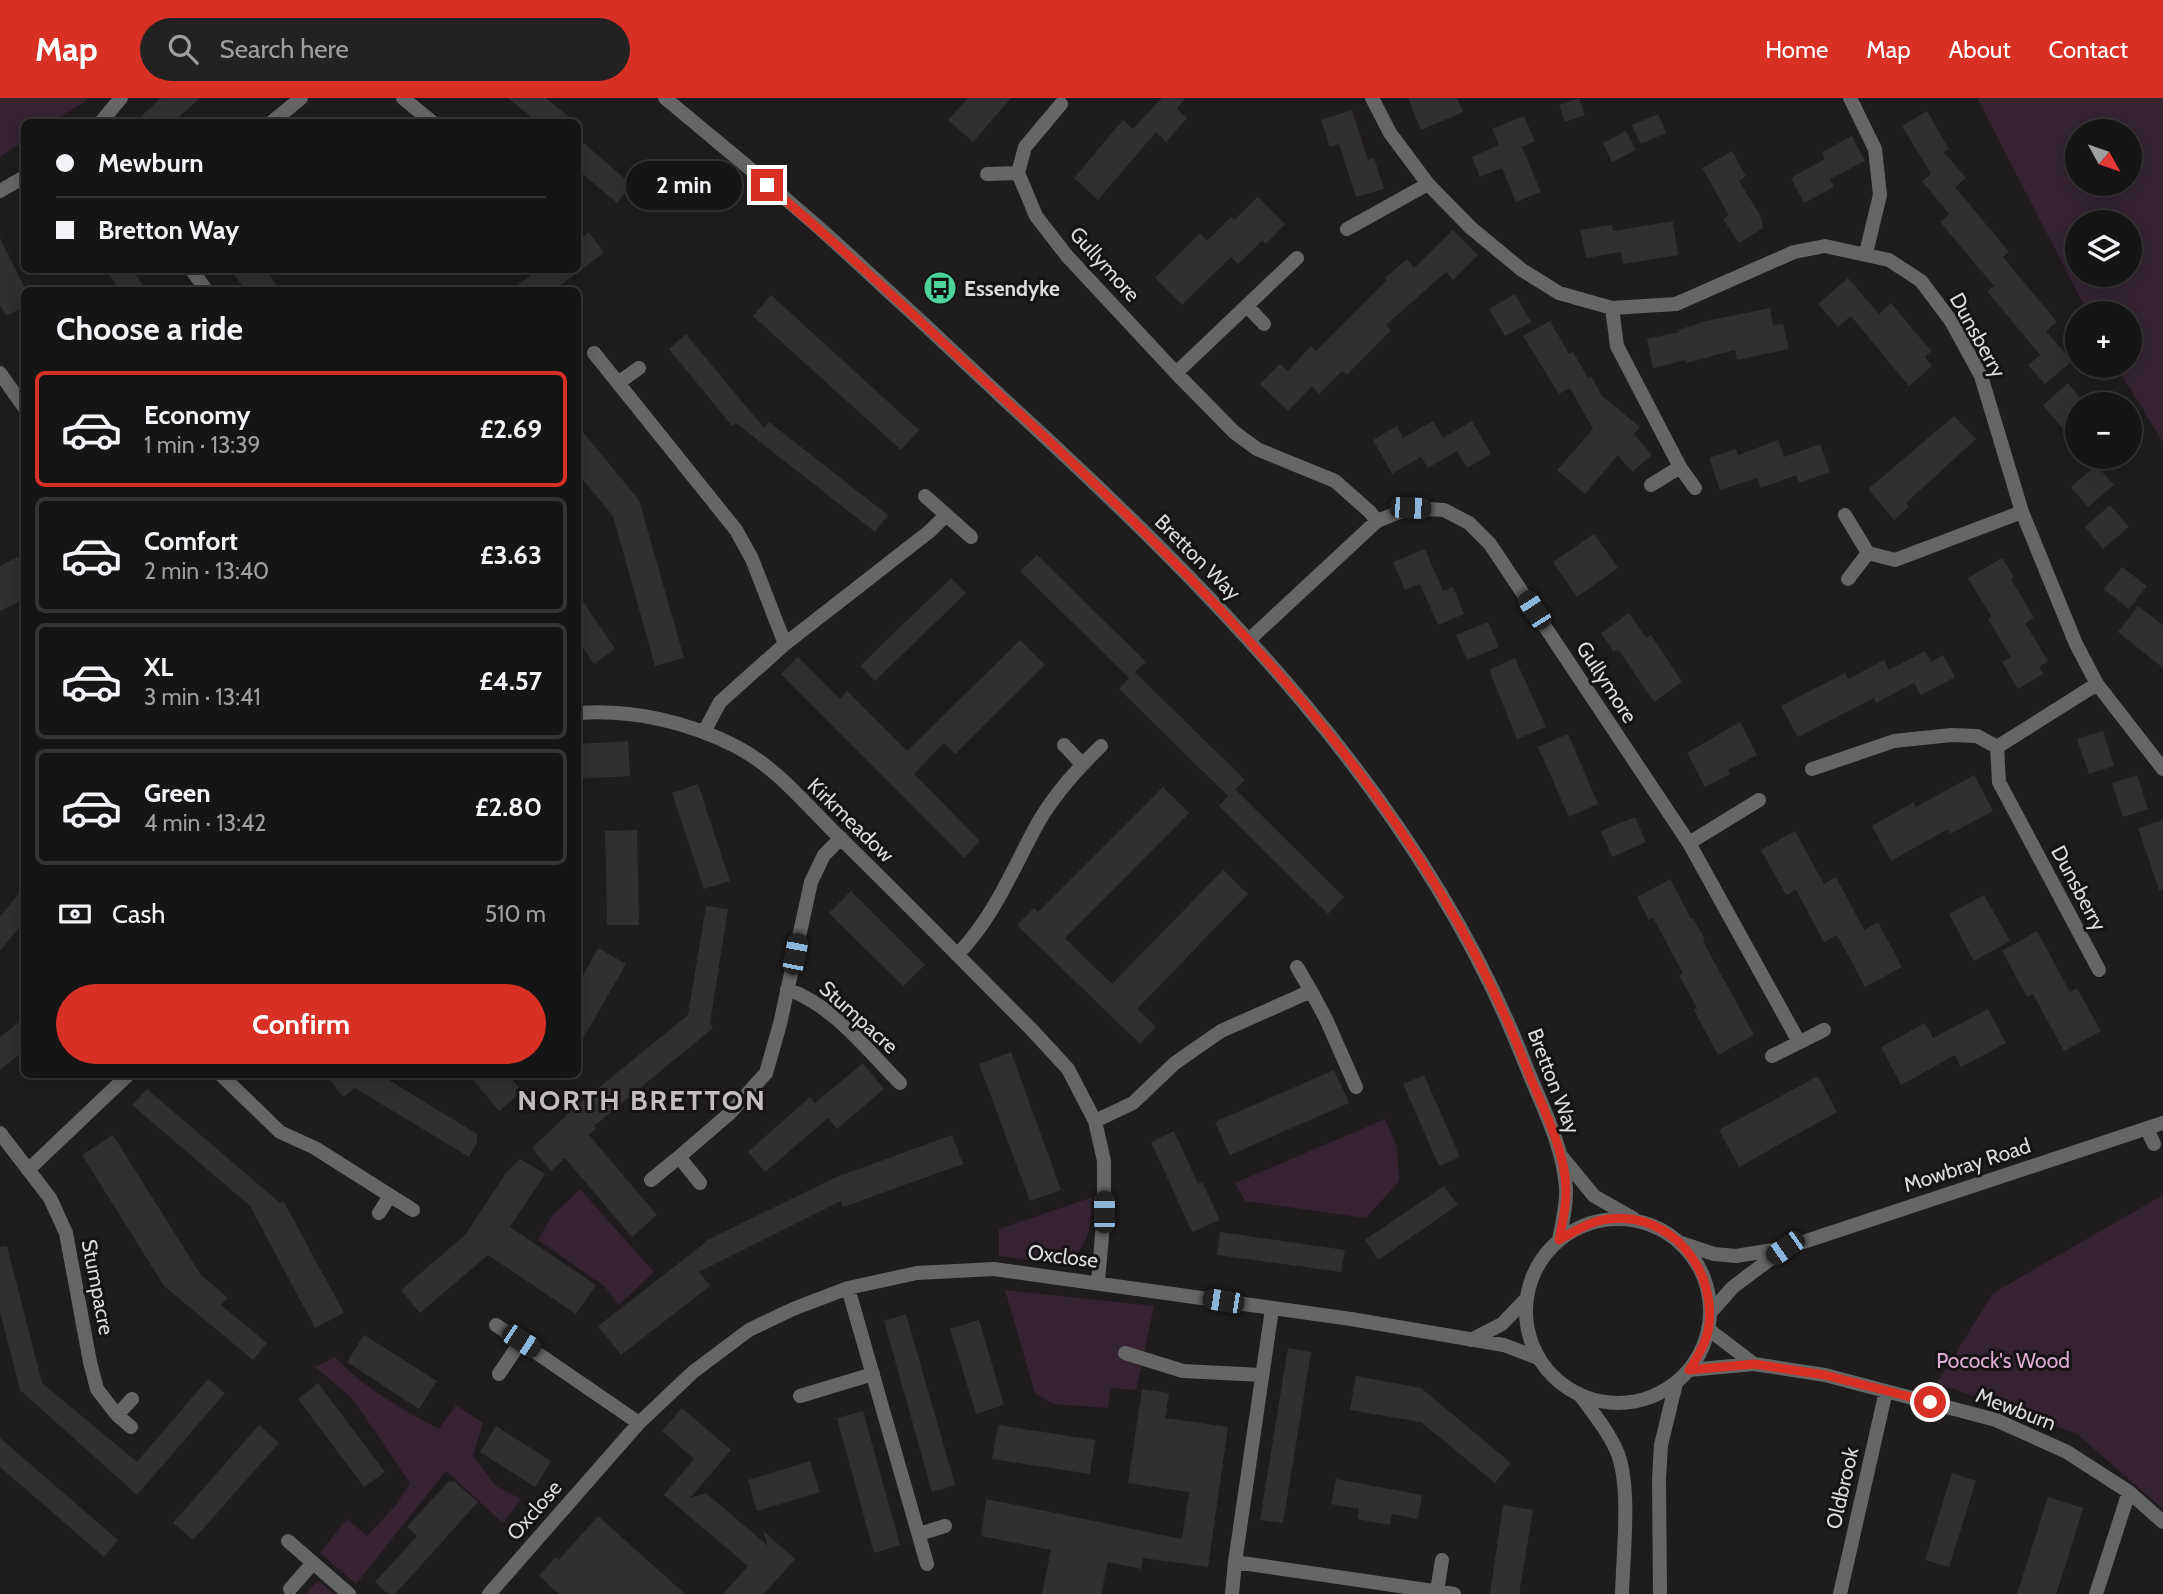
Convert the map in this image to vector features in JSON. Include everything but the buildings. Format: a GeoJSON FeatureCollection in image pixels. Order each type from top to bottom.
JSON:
{"type":"FeatureCollection","features":[{"type":"Feature","properties":{"kind":"street"},"geometry":{"type":"LineString","coordinates":[[104,119],[121,98]]}},
{"type":"Feature","properties":{"kind":"street"},"geometry":{"type":"LineString","coordinates":[[276,119],[301,98]]}},
{"type":"Feature","properties":{"kind":"street"},"geometry":{"type":"LineString","coordinates":[[403,98],[428,119]]}},
{"type":"Feature","properties":{"kind":"street","name":"Bretton Way"},"geometry":{"type":"LineString","coordinates":[[665,98],[834,241],[1103,490],[1250,639],[1353,765],[1436,883],[1511,1027],[1561,1156],[1567,1192],[1559,1240]]}},
{"type":"Feature","properties":{"kind":"street","name":"Dunsberry"},"geometry":{"type":"LineString","coordinates":[[1372,98],[1390,133],[1428,184],[1471,228],[1522,270],[1559,293],[1612,308],[1676,304],[1794,252],[1825,246],[1889,260],[1921,281],[1951,321],[1981,376],[2022,512],[2076,644],[2097,684],[2163,769]]}},
{"type":"Feature","properties":{"kind":"street"},"geometry":{"type":"LineString","coordinates":[[1850,98],[1875,149],[1880,195],[1866,253]]}},
{"type":"Feature","properties":{"kind":"street"},"geometry":{"type":"LineString","coordinates":[[987,174],[1018,173],[1025,147],[1061,104]]}},
{"type":"Feature","properties":{"kind":"street","name":"Gullymore"},"geometry":{"type":"LineString","coordinates":[[1018,173],[1036,216],[1059,246],[1234,432],[1258,449],[1335,481],[1377,521]]}},
{"type":"Feature","properties":{"kind":"street"},"geometry":{"type":"LineString","coordinates":[[0,191],[21,179]]}},
{"type":"Feature","properties":{"kind":"street"},"geometry":{"type":"LineString","coordinates":[[1347,229],[1428,184]]}},
{"type":"Feature","properties":{"kind":"street"},"geometry":{"type":"LineString","coordinates":[[1176,373],[1297,258]]}},
{"type":"Feature","properties":{"kind":"street"},"geometry":{"type":"LineString","coordinates":[[1247,306],[1264,324]]}},
{"type":"Feature","properties":{"kind":"street"},"geometry":{"type":"LineString","coordinates":[[1612,308],[1617,346],[1680,467],[1695,488]]}},
{"type":"Feature","properties":{"kind":"street"},"geometry":{"type":"LineString","coordinates":[[594,353],[736,530],[752,559],[785,645]]}},
{"type":"Feature","properties":{"kind":"street"},"geometry":{"type":"LineString","coordinates":[[618,383],[639,368]]}},
{"type":"Feature","properties":{"kind":"street"},"geometry":{"type":"LineString","coordinates":[[0,373],[20,390]]}},
{"type":"Feature","properties":{"kind":"street"},"geometry":{"type":"LineString","coordinates":[[1651,485],[1680,467]]}},
{"type":"Feature","properties":{"kind":"street"},"geometry":{"type":"LineString","coordinates":[[925,496],[971,537]]}},
{"type":"Feature","properties":{"kind":"street","name":"Gullymore"},"geometry":{"type":"LineString","coordinates":[[1250,639],[1377,521],[1410,508],[1444,510],[1469,523],[1490,544],[1689,843],[1799,1042]]}},
{"type":"Feature","properties":{"kind":"street"},"geometry":{"type":"LineString","coordinates":[[1845,515],[1868,553],[1895,561],[2022,512]]}},
{"type":"Feature","properties":{"kind":"street"},"geometry":{"type":"LineString","coordinates":[[704,732],[720,702],[785,645],[930,531],[945,516]]}},
{"type":"Feature","properties":{"kind":"street"},"geometry":{"type":"LineString","coordinates":[[1848,579],[1868,553]]}},
{"type":"Feature","properties":{"kind":"street"},"geometry":{"type":"LineString","coordinates":[[1812,769],[1894,741],[1951,735],[1977,736],[1997,747],[2097,684]]}},
{"type":"Feature","properties":{"kind":"street","name":"Kirkmeadow"},"geometry":{"type":"LineString","coordinates":[[581,713],[640,714],[704,732],[739,748],[769,769],[957,954],[1068,1069],[1095,1121],[1104,1161],[1104,1212],[1098,1282]]}},
{"type":"Feature","properties":{"kind":"street"},"geometry":{"type":"LineString","coordinates":[[1063,745],[1082,764]]}},
{"type":"Feature","properties":{"kind":"street"},"geometry":{"type":"LineString","coordinates":[[957,954],[982,924],[1041,818],[1082,764],[1101,746]]}},
{"type":"Feature","properties":{"kind":"street","name":"Dunsberry"},"geometry":{"type":"LineString","coordinates":[[1997,747],[1999,782],[2099,970]]}},
{"type":"Feature","properties":{"kind":"street"},"geometry":{"type":"LineString","coordinates":[[1689,843],[1759,800]]}},
{"type":"Feature","properties":{"kind":"street","name":"Stumpacre"},"geometry":{"type":"LineString","coordinates":[[651,1180],[730,1113],[766,1073],[810,882],[824,855],[841,838]]}},
{"type":"Feature","properties":{"kind":"street"},"geometry":{"type":"LineString","coordinates":[[1297,967],[1326,1018],[1356,1087]]}},
{"type":"Feature","properties":{"kind":"street","name":"Stumpacre"},"geometry":{"type":"LineString","coordinates":[[787,989],[805,995],[828,1012],[900,1083]]}},
{"type":"Feature","properties":{"kind":"street"},"geometry":{"type":"LineString","coordinates":[[1095,1121],[1133,1104],[1175,1063],[1221,1031],[1311,991]]}},
{"type":"Feature","properties":{"kind":"street"},"geometry":{"type":"LineString","coordinates":[[1772,1056],[1824,1030]]}},
{"type":"Feature","properties":{"kind":"street"},"geometry":{"type":"LineString","coordinates":[[0,1133],[28,1170],[125,1078]]}},
{"type":"Feature","properties":{"kind":"street"},"geometry":{"type":"LineString","coordinates":[[224,1078],[280,1132],[315,1148],[413,1210]]}},
{"type":"Feature","properties":{"kind":"street","name":"Mowbray Road"},"geometry":{"type":"LineString","coordinates":[[1680,1242],[1714,1254],[1736,1256],[1785,1248],[2163,1123]]}},
{"type":"Feature","properties":{"kind":"street"},"geometry":{"type":"LineString","coordinates":[[2147,1129],[2154,1144]]}},
{"type":"Feature","properties":{"kind":"street","name":"Bretton Way"},"geometry":{"type":"LineString","coordinates":[[1561,1156],[1594,1196],[1637,1220]]}},
{"type":"Feature","properties":{"kind":"street"},"geometry":{"type":"LineString","coordinates":[[680,1157],[700,1183]]}},
{"type":"Feature","properties":{"kind":"street","name":"Stumpacre"},"geometry":{"type":"LineString","coordinates":[[28,1170],[50,1198],[66,1233],[97,1389],[117,1415],[131,1427]]}},
{"type":"Feature","properties":{"kind":"street"},"geometry":{"type":"LineString","coordinates":[[379,1213],[390,1196]]}},
{"type":"Feature","properties":{"kind":"street"},"geometry":{"type":"LineString","coordinates":[[1609,1219],[1637,1220],[1660,1228],[1680,1242],[1694,1258],[1709,1296],[1708,1329],[1699,1354],[1689,1370],[1676,1383],[1654,1396],[1630,1402],[1605,1402],[1580,1395],[1558,1381],[1538,1358],[1527,1329],[1527,1299],[1532,1277],[1543,1257],[1559,1240],[1583,1226],[1609,1219]]}},
{"type":"Feature","properties":{"kind":"street","name":"Mowbray Road"},"geometry":{"type":"LineString","coordinates":[[1710,1313],[1750,1272],[1785,1248]]}},
{"type":"Feature","properties":{"kind":"street","name":"Oxclose"},"geometry":{"type":"LineString","coordinates":[[489,1594],[639,1423],[692,1372],[749,1330],[793,1309],[848,1288],[925,1272],[994,1269],[1351,1319],[1512,1347],[1538,1358]]}},
{"type":"Feature","properties":{"kind":"street"},"geometry":{"type":"LineString","coordinates":[[848,1288],[927,1564]]}},
{"type":"Feature","properties":{"kind":"street"},"geometry":{"type":"LineString","coordinates":[[1471,1340],[1502,1324],[1527,1299]]}},
{"type":"Feature","properties":{"kind":"street"},"geometry":{"type":"LineString","coordinates":[[1232,1594],[1272,1310]]}},
{"type":"Feature","properties":{"kind":"street"},"geometry":{"type":"LineString","coordinates":[[496,1325],[639,1423]]}},
{"type":"Feature","properties":{"kind":"street","name":"Mewburn"},"geometry":{"type":"LineString","coordinates":[[1708,1329],[1754,1364]]}},
{"type":"Feature","properties":{"kind":"street"},"geometry":{"type":"LineString","coordinates":[[499,1374],[521,1341]]}},
{"type":"Feature","properties":{"kind":"street"},"geometry":{"type":"LineString","coordinates":[[1125,1353],[1183,1371],[1262,1375]]}},
{"type":"Feature","properties":{"kind":"street","name":"Mewburn"},"geometry":{"type":"LineString","coordinates":[[1689,1370],[1754,1364],[1825,1375],[1996,1420],[2067,1452],[2129,1492],[2163,1522]]}},
{"type":"Feature","properties":{"kind":"street"},"geometry":{"type":"LineString","coordinates":[[800,1396],[873,1374]]}},
{"type":"Feature","properties":{"kind":"street"},"geometry":{"type":"LineString","coordinates":[[1660,1594],[1661,1445],[1676,1383]]}},
{"type":"Feature","properties":{"kind":"street","name":"Oldbrook"},"geometry":{"type":"LineString","coordinates":[[1840,1594],[1886,1391]]}},
{"type":"Feature","properties":{"kind":"street"},"geometry":{"type":"LineString","coordinates":[[1580,1395],[1606,1430],[1618,1456],[1624,1487],[1622,1594]]}},
{"type":"Feature","properties":{"kind":"street"},"geometry":{"type":"LineString","coordinates":[[117,1415],[132,1399]]}},
{"type":"Feature","properties":{"kind":"street"},"geometry":{"type":"LineString","coordinates":[[2096,1594],[2129,1492]]}},
{"type":"Feature","properties":{"kind":"street"},"geometry":{"type":"LineString","coordinates":[[919,1534],[945,1526]]}},
{"type":"Feature","properties":{"kind":"street"},"geometry":{"type":"LineString","coordinates":[[288,1541],[349,1594]]}},
{"type":"Feature","properties":{"kind":"street"},"geometry":{"type":"LineString","coordinates":[[1437,1591],[1442,1560]]}},
{"type":"Feature","properties":{"kind":"street"},"geometry":{"type":"LineString","coordinates":[[1235,1562],[1454,1594]]}},
{"type":"Feature","properties":{"kind":"street"},"geometry":{"type":"LineString","coordinates":[[290,1589],[313,1563]]}},
{"type":"Feature","properties":{"kind":"green space"},"geometry":{"type":"Polygon","coordinates":[[[0,98],[90,98],[58,119],[21,119],[21,143],[0,157],[0,98]]]}},
{"type":"Feature","properties":{"kind":"green space"},"geometry":{"type":"Polygon","coordinates":[[[1977,98],[2163,98],[2163,442],[2142,408],[2142,392],[2132,392],[2123,378],[2142,378],[2142,301],[2082,301],[2075,287],[2142,287],[2142,210],[2065,210],[2065,268],[1977,98]]]}},
{"type":"Feature","properties":{"kind":"green space"},"geometry":{"type":"Polygon","coordinates":[[[1385,1119],[1397,1147],[1399,1181],[1366,1218],[1245,1201],[1235,1183],[1385,1119]]]}},
{"type":"Feature","properties":{"kind":"green space"},"geometry":{"type":"Polygon","coordinates":[[[580,1189],[654,1272],[619,1305],[605,1287],[538,1240],[552,1216],[580,1189]]]}},
{"type":"Feature","properties":{"kind":"green space","name":"Pocock's Wood"},"geometry":{"type":"Polygon","coordinates":[[[2163,1195],[2163,1509],[2077,1434],[1937,1383],[1993,1293],[2163,1195]]]}},
{"type":"Feature","properties":{"kind":"green space"},"geometry":{"type":"Polygon","coordinates":[[[1093,1197],[1085,1241],[1078,1251],[1069,1257],[1034,1261],[999,1256],[999,1229],[1093,1197]]]}},
{"type":"Feature","properties":{"kind":"green space"},"geometry":{"type":"Polygon","coordinates":[[[1005,1290],[1154,1306],[1136,1390],[1111,1388],[1108,1408],[1053,1404],[1035,1393],[1005,1290]]]}},
{"type":"Feature","properties":{"kind":"green space"},"geometry":{"type":"Polygon","coordinates":[[[335,1357],[371,1388],[439,1429],[456,1405],[483,1423],[473,1456],[496,1486],[521,1499],[503,1523],[446,1471],[356,1584],[320,1553],[347,1519],[367,1536],[396,1505],[410,1483],[352,1398],[315,1367],[335,1357]]]}},
{"type":"Feature","properties":{"kind":"green space"},"geometry":{"type":"Polygon","coordinates":[[[318,1580],[334,1594],[306,1594],[318,1580]]]}},
{"type":"Feature","properties":{"kind":"place","name":"Essendyke"},"geometry":{"type":"Point","coordinates":[940,288]}},
{"type":"Feature","properties":{"kind":"district","name":"NORTH BRETTON"},"geometry":{"type":"Point","coordinates":[642,1100]}},
{"type":"Feature","properties":{"kind":"route"},"geometry":{"type":"LineString","coordinates":[[767,185],[834,241],[1103,490],[1250,639],[1353,765],[1436,883],[1511,1027],[1561,1156],[1567,1192],[1559,1240],[1583,1226],[1609,1219],[1637,1220],[1660,1228],[1680,1242],[1694,1258],[1709,1296],[1707,1335],[1689,1370],[1754,1364],[1825,1375],[1930,1402]]}}]}
